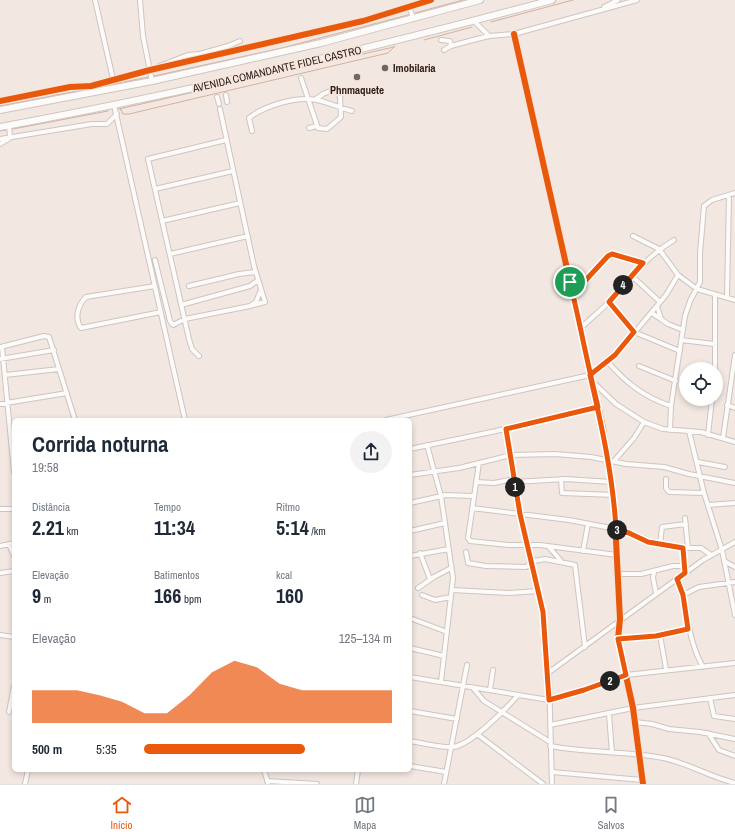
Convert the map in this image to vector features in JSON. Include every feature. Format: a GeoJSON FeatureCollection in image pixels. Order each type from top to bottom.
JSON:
{"type":"FeatureCollection","features":[{"type":"Feature","properties":{"kind":"highway","name":"AVENIDA COMANDANTE FIDEL CASTRO"},"geometry":{"type":"LineString","coordinates":[[0,110],[152,81],[321,43],[480,0]]}},
{"type":"Feature","properties":{"kind":"highway","name":"AVENIDA COMANDANTE FIDEL CASTRO"},"geometry":{"type":"LineString","coordinates":[[0,127],[114,105],[269,72],[552,0]]}},
{"type":"Feature","properties":{"kind":"street"},"geometry":{"type":"LineString","coordinates":[[95,0],[113,79]]}},
{"type":"Feature","properties":{"kind":"street"},"geometry":{"type":"LineString","coordinates":[[140,0],[143,36],[152,81]]}},
{"type":"Feature","properties":{"kind":"street"},"geometry":{"type":"LineString","coordinates":[[0,101],[70,87],[91,86],[150,70],[188,55],[200,56],[230,53],[363,21],[431,0]]}},
{"type":"Feature","properties":{"kind":"street"},"geometry":{"type":"LineString","coordinates":[[598,11],[618,0]]}},
{"type":"Feature","properties":{"kind":"street"},"geometry":{"type":"LineString","coordinates":[[444,50],[451,46],[489,36],[514,34],[637,0]]}},
{"type":"Feature","properties":{"kind":"street"},"geometry":{"type":"LineString","coordinates":[[409,6],[413,18]]}},
{"type":"Feature","properties":{"kind":"street"},"geometry":{"type":"LineString","coordinates":[[474,21],[489,36]]}},
{"type":"Feature","properties":{"kind":"street"},"geometry":{"type":"LineString","coordinates":[[514,34],[581,328],[612,482],[616,529],[620,619],[618,639],[633,708],[643,782],[552,772]]}},
{"type":"Feature","properties":{"kind":"street"},"geometry":{"type":"LineString","coordinates":[[441,40],[450,41],[451,46]]}},
{"type":"Feature","properties":{"kind":"street"},"geometry":{"type":"LineString","coordinates":[[200,56],[240,41]]}},
{"type":"Feature","properties":{"kind":"street"},"geometry":{"type":"LineString","coordinates":[[219,48],[230,53]]}},
{"type":"Feature","properties":{"kind":"street"},"geometry":{"type":"LineString","coordinates":[[301,78],[317,126]]}},
{"type":"Feature","properties":{"kind":"street"},"geometry":{"type":"LineString","coordinates":[[309,128],[317,126],[318,128],[327,129],[341,117],[340,97],[338,91],[335,90],[323,94],[316,100]]}},
{"type":"Feature","properties":{"kind":"street"},"geometry":{"type":"LineString","coordinates":[[226,95],[227,102]]}},
{"type":"Feature","properties":{"kind":"street"},"geometry":{"type":"LineString","coordinates":[[155,260],[170,322],[173,325],[184,320],[264,302],[240,203],[217,97]]}},
{"type":"Feature","properties":{"kind":"street"},"geometry":{"type":"LineString","coordinates":[[252,131],[249,118],[260,109],[278,104],[316,100],[352,111]]}},
{"type":"Feature","properties":{"kind":"street"},"geometry":{"type":"LineString","coordinates":[[114,105],[185,418]]}},
{"type":"Feature","properties":{"kind":"street"},"geometry":{"type":"LineString","coordinates":[[0,139],[92,124],[107,124],[116,114]]}},
{"type":"Feature","properties":{"kind":"street"},"geometry":{"type":"LineString","coordinates":[[9,126],[10,137]]}},
{"type":"Feature","properties":{"kind":"street"},"geometry":{"type":"LineString","coordinates":[[0,144],[10,137]]}},
{"type":"Feature","properties":{"kind":"street"},"geometry":{"type":"LineString","coordinates":[[199,356],[192,349],[184,320],[148,159],[226,140]]}},
{"type":"Feature","properties":{"kind":"street"},"geometry":{"type":"LineString","coordinates":[[155,189],[233,171]]}},
{"type":"Feature","properties":{"kind":"street"},"geometry":{"type":"LineString","coordinates":[[670,430],[671,406],[683,330],[690,301],[700,282],[700,253],[704,204],[735,193]]}},
{"type":"Feature","properties":{"kind":"street"},"geometry":{"type":"LineString","coordinates":[[727,296],[729,194]]}},
{"type":"Feature","properties":{"kind":"street"},"geometry":{"type":"LineString","coordinates":[[162,221],[240,203]]}},
{"type":"Feature","properties":{"kind":"street"},"geometry":{"type":"LineString","coordinates":[[170,254],[248,236]]}},
{"type":"Feature","properties":{"kind":"street"},"geometry":{"type":"LineString","coordinates":[[633,236],[659,249],[678,275],[697,289],[727,296],[735,300]]}},
{"type":"Feature","properties":{"kind":"street"},"geometry":{"type":"LineString","coordinates":[[581,328],[609,302],[643,263],[659,249],[674,240]]}},
{"type":"Feature","properties":{"kind":"street"},"geometry":{"type":"LineString","coordinates":[[570,282],[584,282],[608,256],[612,254],[643,263]]}},
{"type":"Feature","properties":{"kind":"street"},"geometry":{"type":"LineString","coordinates":[[189,286],[239,274],[256,272]]}},
{"type":"Feature","properties":{"kind":"street"},"geometry":{"type":"LineString","coordinates":[[395,418],[590,375],[615,355],[652,313],[678,275]]}},
{"type":"Feature","properties":{"kind":"street"},"geometry":{"type":"LineString","coordinates":[[632,276],[658,304],[661,319]]}},
{"type":"Feature","properties":{"kind":"street"},"geometry":{"type":"LineString","coordinates":[[181,305],[250,286],[258,280]]}},
{"type":"Feature","properties":{"kind":"street"},"geometry":{"type":"LineString","coordinates":[[155,286],[86,297],[78,311],[78,324],[81,328],[161,312]]}},
{"type":"Feature","properties":{"kind":"street"},"geometry":{"type":"LineString","coordinates":[[250,306],[256,302],[260,296],[260,288]]}},
{"type":"Feature","properties":{"kind":"street"},"geometry":{"type":"LineString","coordinates":[[715,294],[715,362]]}},
{"type":"Feature","properties":{"kind":"street"},"geometry":{"type":"LineString","coordinates":[[609,302],[634,332],[680,351]]}},
{"type":"Feature","properties":{"kind":"street"},"geometry":{"type":"LineString","coordinates":[[652,313],[683,330]]}},
{"type":"Feature","properties":{"kind":"street"},"geometry":{"type":"LineString","coordinates":[[12,446],[1,347],[46,336],[51,339],[74,418]]}},
{"type":"Feature","properties":{"kind":"street"},"geometry":{"type":"LineString","coordinates":[[681,340],[714,344]]}},
{"type":"Feature","properties":{"kind":"street"},"geometry":{"type":"LineString","coordinates":[[2,359],[54,350]]}},
{"type":"Feature","properties":{"kind":"street"},"geometry":{"type":"LineString","coordinates":[[723,438],[734,374],[735,355]]}},
{"type":"Feature","properties":{"kind":"street"},"geometry":{"type":"LineString","coordinates":[[607,361],[632,387],[642,394],[671,406]]}},
{"type":"Feature","properties":{"kind":"street"},"geometry":{"type":"LineString","coordinates":[[639,366],[676,380]]}},
{"type":"Feature","properties":{"kind":"street"},"geometry":{"type":"LineString","coordinates":[[5,375],[59,369]]}},
{"type":"Feature","properties":{"kind":"street"},"geometry":{"type":"LineString","coordinates":[[592,380],[616,404],[644,422],[670,430],[689,431],[735,442]]}},
{"type":"Feature","properties":{"kind":"street"},"geometry":{"type":"LineString","coordinates":[[0,404],[67,393]]}},
{"type":"Feature","properties":{"kind":"street"},"geometry":{"type":"LineString","coordinates":[[728,405],[735,408]]}},
{"type":"Feature","properties":{"kind":"street"},"geometry":{"type":"LineString","coordinates":[[708,435],[711,406]]}},
{"type":"Feature","properties":{"kind":"street"},"geometry":{"type":"LineString","coordinates":[[412,449],[506,429],[598,407]]}},
{"type":"Feature","properties":{"kind":"street"},"geometry":{"type":"LineString","coordinates":[[614,461],[634,438],[644,422]]}},
{"type":"Feature","properties":{"kind":"street"},"geometry":{"type":"LineString","coordinates":[[506,429],[526,544],[532,563],[543,612],[548,673],[552,784]]}},
{"type":"Feature","properties":{"kind":"street"},"geometry":{"type":"LineString","coordinates":[[689,431],[698,462],[704,493],[722,550],[735,614]]}},
{"type":"Feature","properties":{"kind":"street"},"geometry":{"type":"LineString","coordinates":[[427,445],[442,496],[452,568],[452,590],[441,682]]}},
{"type":"Feature","properties":{"kind":"street"},"geometry":{"type":"LineString","coordinates":[[412,475],[435,472],[511,455],[568,455],[664,467],[735,483]]}},
{"type":"Feature","properties":{"kind":"street"},"geometry":{"type":"LineString","coordinates":[[698,462],[725,467]]}},
{"type":"Feature","properties":{"kind":"street"},"geometry":{"type":"LineString","coordinates":[[479,463],[468,538],[470,541],[526,544],[617,555]]}},
{"type":"Feature","properties":{"kind":"street"},"geometry":{"type":"LineString","coordinates":[[476,482],[494,483],[514,480],[561,479],[612,482]]}},
{"type":"Feature","properties":{"kind":"street"},"geometry":{"type":"LineString","coordinates":[[561,479],[562,493],[614,495]]}},
{"type":"Feature","properties":{"kind":"street"},"geometry":{"type":"LineString","coordinates":[[666,479],[666,488],[669,492],[704,493]]}},
{"type":"Feature","properties":{"kind":"street"},"geometry":{"type":"LineString","coordinates":[[412,503],[442,496],[473,496]]}},
{"type":"Feature","properties":{"kind":"street"},"geometry":{"type":"LineString","coordinates":[[708,504],[735,503]]}},
{"type":"Feature","properties":{"kind":"street"},"geometry":{"type":"LineString","coordinates":[[472,508],[616,529],[648,542],[686,548],[701,548],[711,555]]}},
{"type":"Feature","properties":{"kind":"street"},"geometry":{"type":"LineString","coordinates":[[0,509],[12,509]]}},
{"type":"Feature","properties":{"kind":"street"},"geometry":{"type":"LineString","coordinates":[[685,518],[685,573]]}},
{"type":"Feature","properties":{"kind":"street"},"geometry":{"type":"LineString","coordinates":[[412,531],[445,523]]}},
{"type":"Feature","properties":{"kind":"street"},"geometry":{"type":"LineString","coordinates":[[583,551],[588,524]]}},
{"type":"Feature","properties":{"kind":"street"},"geometry":{"type":"LineString","coordinates":[[660,544],[662,528],[686,524]]}},
{"type":"Feature","properties":{"kind":"street"},"geometry":{"type":"LineString","coordinates":[[548,673],[656,593],[711,555],[735,542]]}},
{"type":"Feature","properties":{"kind":"street"},"geometry":{"type":"LineString","coordinates":[[12,543],[11,550],[1,546],[12,543]]}},
{"type":"Feature","properties":{"kind":"street"},"geometry":{"type":"LineString","coordinates":[[549,547],[561,562]]}},
{"type":"Feature","properties":{"kind":"street"},"geometry":{"type":"LineString","coordinates":[[466,552],[467,561],[474,564],[528,567],[532,563],[545,559],[560,548]]}},
{"type":"Feature","properties":{"kind":"street"},"geometry":{"type":"LineString","coordinates":[[412,556],[449,549]]}},
{"type":"Feature","properties":{"kind":"street"},"geometry":{"type":"LineString","coordinates":[[420,554],[430,579]]}},
{"type":"Feature","properties":{"kind":"street"},"geometry":{"type":"LineString","coordinates":[[545,559],[574,564],[576,566],[585,646]]}},
{"type":"Feature","properties":{"kind":"street"},"geometry":{"type":"LineString","coordinates":[[724,561],[735,567]]}},
{"type":"Feature","properties":{"kind":"street"},"geometry":{"type":"LineString","coordinates":[[618,574],[642,574],[673,566],[685,566]]}},
{"type":"Feature","properties":{"kind":"street"},"geometry":{"type":"LineString","coordinates":[[418,588],[430,579],[452,568]]}},
{"type":"Feature","properties":{"kind":"street"},"geometry":{"type":"LineString","coordinates":[[0,573],[12,571]]}},
{"type":"Feature","properties":{"kind":"street"},"geometry":{"type":"LineString","coordinates":[[654,572],[653,578],[656,593]]}},
{"type":"Feature","properties":{"kind":"street"},"geometry":{"type":"LineString","coordinates":[[677,579],[683,595],[688,629],[703,667]]}},
{"type":"Feature","properties":{"kind":"street"},"geometry":{"type":"LineString","coordinates":[[683,595],[699,587],[735,582]]}},
{"type":"Feature","properties":{"kind":"street"},"geometry":{"type":"LineString","coordinates":[[452,590],[509,593],[538,591]]}},
{"type":"Feature","properties":{"kind":"street"},"geometry":{"type":"LineString","coordinates":[[422,595],[434,600],[451,597]]}},
{"type":"Feature","properties":{"kind":"street"},"geometry":{"type":"LineString","coordinates":[[412,619],[447,632]]}},
{"type":"Feature","properties":{"kind":"street"},"geometry":{"type":"LineString","coordinates":[[618,639],[660,635],[688,629]]}},
{"type":"Feature","properties":{"kind":"street"},"geometry":{"type":"LineString","coordinates":[[0,635],[12,637]]}},
{"type":"Feature","properties":{"kind":"street"},"geometry":{"type":"LineString","coordinates":[[660,635],[666,670]]}},
{"type":"Feature","properties":{"kind":"street"},"geometry":{"type":"LineString","coordinates":[[412,648],[444,656]]}},
{"type":"Feature","properties":{"kind":"street"},"geometry":{"type":"LineString","coordinates":[[412,677],[549,700],[584,690],[626,675],[735,663]]}},
{"type":"Feature","properties":{"kind":"street"},"geometry":{"type":"LineString","coordinates":[[444,784],[467,665]]}},
{"type":"Feature","properties":{"kind":"street"},"geometry":{"type":"LineString","coordinates":[[490,690],[493,670]]}},
{"type":"Feature","properties":{"kind":"street"},"geometry":{"type":"LineString","coordinates":[[473,688],[484,701],[504,712],[550,744],[572,750],[639,754],[674,761],[735,783]]}},
{"type":"Feature","properties":{"kind":"street"},"geometry":{"type":"LineString","coordinates":[[412,741],[451,747],[460,745],[477,734],[504,712],[518,695]]}},
{"type":"Feature","properties":{"kind":"street"},"geometry":{"type":"LineString","coordinates":[[550,725],[633,708],[735,695]]}},
{"type":"Feature","properties":{"kind":"street"},"geometry":{"type":"LineString","coordinates":[[710,698],[714,716],[735,719]]}},
{"type":"Feature","properties":{"kind":"street"},"geometry":{"type":"LineString","coordinates":[[10,712],[12,699]]}},
{"type":"Feature","properties":{"kind":"street"},"geometry":{"type":"LineString","coordinates":[[412,712],[457,719]]}},
{"type":"Feature","properties":{"kind":"street"},"geometry":{"type":"LineString","coordinates":[[609,714],[612,753]]}},
{"type":"Feature","properties":{"kind":"street"},"geometry":{"type":"LineString","coordinates":[[635,722],[652,724],[675,730],[708,733],[735,739]]}},
{"type":"Feature","properties":{"kind":"street"},"geometry":{"type":"LineString","coordinates":[[708,733],[719,750],[735,756]]}},
{"type":"Feature","properties":{"kind":"street"},"geometry":{"type":"LineString","coordinates":[[477,734],[500,753],[543,784]]}},
{"type":"Feature","properties":{"kind":"street"},"geometry":{"type":"LineString","coordinates":[[412,766],[446,772]]}},
{"type":"Feature","properties":{"kind":"street"},"geometry":{"type":"LineString","coordinates":[[25,784],[28,772]]}},
{"type":"Feature","properties":{"kind":"street"},"geometry":{"type":"LineString","coordinates":[[265,772],[268,783],[317,784]]}},
{"type":"Feature","properties":{"kind":"street"},"geometry":{"type":"LineString","coordinates":[[356,784],[358,772]]}},
{"type":"Feature","properties":{"kind":"waterway"},"geometry":{"type":"LineString","coordinates":[[415,13],[463,0]]}},
{"type":"Feature","properties":{"kind":"waterway"},"geometry":{"type":"LineString","coordinates":[[491,22],[573,0]]}},
{"type":"Feature","properties":{"kind":"waterway"},"geometry":{"type":"LineString","coordinates":[[154,76],[282,48],[408,15]]}},
{"type":"Feature","properties":{"kind":"waterway"},"geometry":{"type":"LineString","coordinates":[[424,40],[472,27]]}},
{"type":"Feature","properties":{"kind":"waterway"},"geometry":{"type":"LineString","coordinates":[[120,108],[123,114],[129,114],[388,53],[395,46]]}},
{"type":"Feature","properties":{"kind":"waterway"},"geometry":{"type":"LineString","coordinates":[[119,109],[394,47]]}},
{"type":"Feature","properties":{"kind":"waterway"},"geometry":{"type":"LineString","coordinates":[[0,106],[149,77]]}},
{"type":"Feature","properties":{"kind":"waterway"},"geometry":{"type":"LineString","coordinates":[[13,129],[108,111]]}},
{"type":"Feature","properties":{"kind":"waterway"},"geometry":{"type":"LineString","coordinates":[[0,131],[6,130]]}},
{"type":"Feature","properties":{"kind":"cycle path"},"geometry":{"type":"LineString","coordinates":[[0,101],[70,87],[91,86],[150,70],[363,21],[431,0]]}},
{"type":"Feature","properties":{"kind":"cycle path"},"geometry":{"type":"LineString","coordinates":[[514,34],[603,428],[614,501],[620,619],[618,639],[633,708],[643,784]]}},
{"type":"Feature","properties":{"kind":"place","name":"Imobilaria"},"geometry":{"type":"Point","coordinates":[385,68]}},
{"type":"Feature","properties":{"kind":"place","name":"Phnmaquete"},"geometry":{"type":"Point","coordinates":[357,77]}},
{"type":"Feature","properties":{"kind":"route"},"geometry":{"type":"LineString","coordinates":[[570,282],[584,282],[608,256],[612,254],[617,254],[643,263],[609,302],[634,332],[615,355],[590,375],[603,428],[614,501],[616,529],[629,533],[643,541],[683,548],[685,573],[677,579],[683,595],[688,629],[656,636],[618,639],[626,675],[568,696],[549,700],[549,678],[543,612],[532,563],[526,544],[506,429],[598,407],[590,375],[570,282]]}}]}
